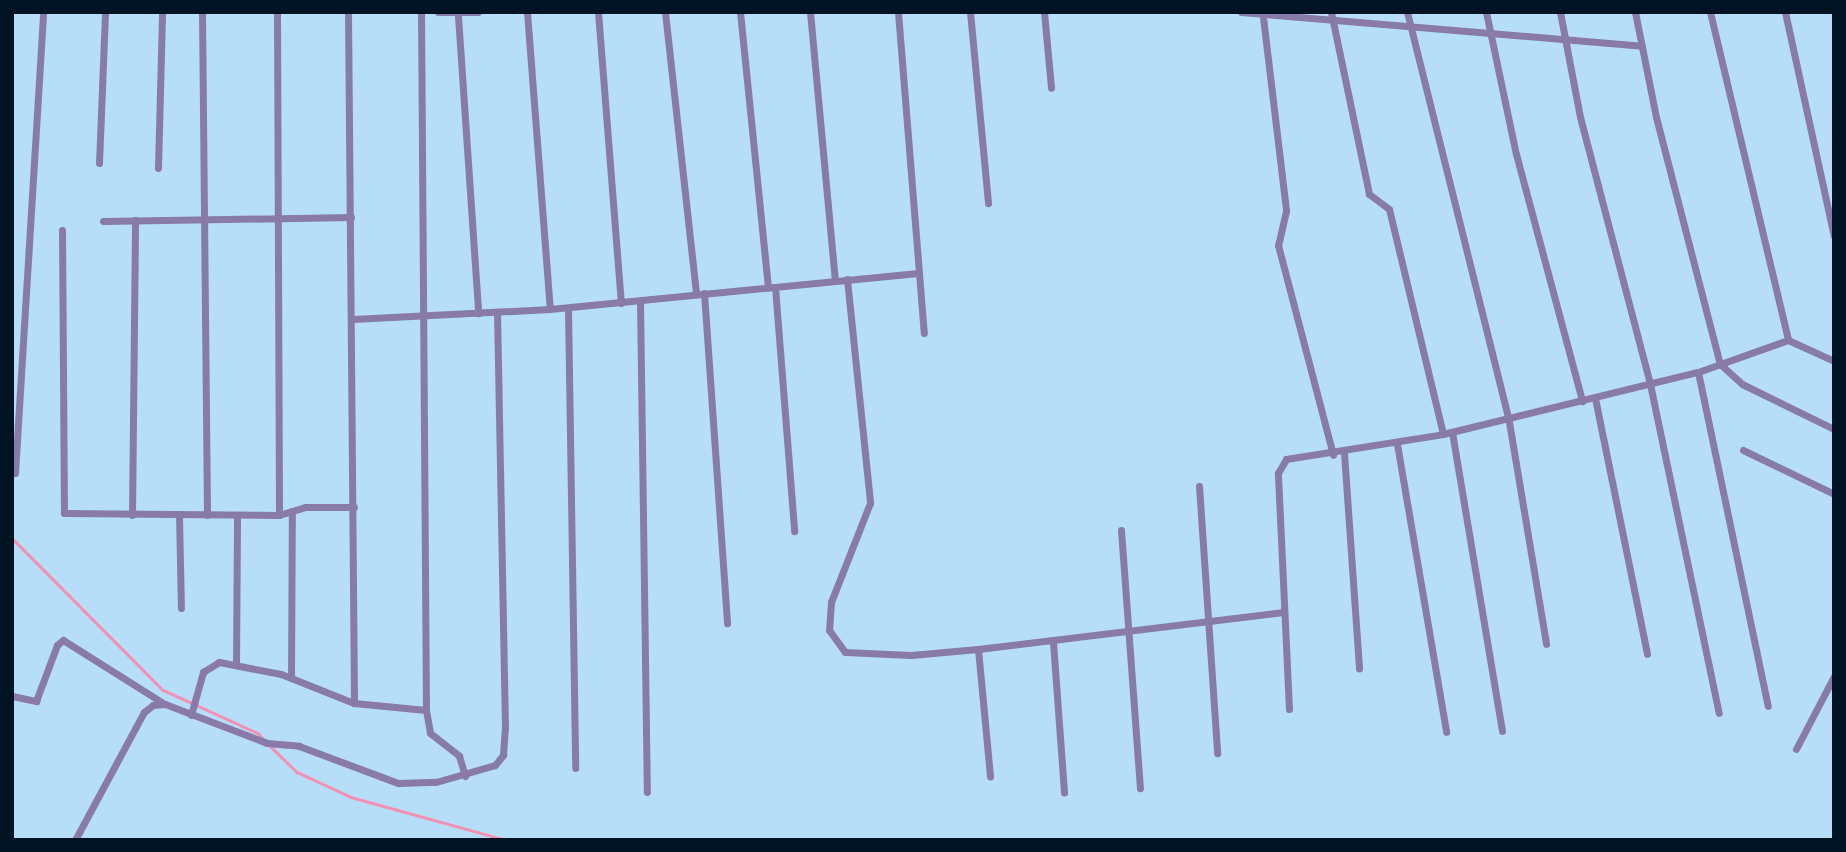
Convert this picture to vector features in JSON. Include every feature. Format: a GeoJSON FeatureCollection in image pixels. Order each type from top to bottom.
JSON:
{"type":"FeatureCollection","features":[{"type":"Feature","properties":{"kind":"street"},"geometry":{"type":"LineString","coordinates":[[15,473],[43,12]]}},
{"type":"Feature","properties":{"kind":"street"},"geometry":{"type":"LineString","coordinates":[[99,163],[105,12]]}},
{"type":"Feature","properties":{"kind":"street"},"geometry":{"type":"LineString","coordinates":[[158,169],[162,12]]}},
{"type":"Feature","properties":{"kind":"street"},"geometry":{"type":"LineString","coordinates":[[202,12],[206,515]]}},
{"type":"Feature","properties":{"kind":"street"},"geometry":{"type":"LineString","coordinates":[[277,12],[279,516]]}},
{"type":"Feature","properties":{"kind":"street"},"geometry":{"type":"LineString","coordinates":[[348,12],[353,319],[354,703]]}},
{"type":"Feature","properties":{"kind":"street"},"geometry":{"type":"LineString","coordinates":[[421,12],[426,710],[430,733],[459,756],[465,776]]}},
{"type":"Feature","properties":{"kind":"street"},"geometry":{"type":"LineString","coordinates":[[438,12],[458,16],[478,12]]}},
{"type":"Feature","properties":{"kind":"street"},"geometry":{"type":"LineString","coordinates":[[527,12],[550,309]]}},
{"type":"Feature","properties":{"kind":"street"},"geometry":{"type":"LineString","coordinates":[[598,12],[621,303]]}},
{"type":"Feature","properties":{"kind":"street"},"geometry":{"type":"LineString","coordinates":[[665,12],[700,294],[727,623]]}},
{"type":"Feature","properties":{"kind":"street"},"geometry":{"type":"LineString","coordinates":[[740,12],[771,288],[794,531]]}},
{"type":"Feature","properties":{"kind":"street"},"geometry":{"type":"LineString","coordinates":[[810,12],[835,281]]}},
{"type":"Feature","properties":{"kind":"street"},"geometry":{"type":"LineString","coordinates":[[898,12],[924,333]]}},
{"type":"Feature","properties":{"kind":"street"},"geometry":{"type":"LineString","coordinates":[[970,12],[988,204]]}},
{"type":"Feature","properties":{"kind":"street"},"geometry":{"type":"LineString","coordinates":[[1044,12],[1051,88]]}},
{"type":"Feature","properties":{"kind":"street"},"geometry":{"type":"LineString","coordinates":[[1241,12],[1263,17],[1642,46]]}},
{"type":"Feature","properties":{"kind":"street"},"geometry":{"type":"LineString","coordinates":[[1331,12],[1369,194],[1389,209],[1443,434]]}},
{"type":"Feature","properties":{"kind":"street"},"geometry":{"type":"LineString","coordinates":[[1407,12],[1508,416],[1546,644]]}},
{"type":"Feature","properties":{"kind":"street"},"geometry":{"type":"LineString","coordinates":[[1486,12],[1516,154],[1581,401]]}},
{"type":"Feature","properties":{"kind":"street"},"geometry":{"type":"LineString","coordinates":[[1560,12],[1580,117],[1650,384],[1719,713]]}},
{"type":"Feature","properties":{"kind":"street"},"geometry":{"type":"LineString","coordinates":[[1635,12],[1720,364],[1742,384],[1834,429]]}},
{"type":"Feature","properties":{"kind":"street"},"geometry":{"type":"LineString","coordinates":[[1710,12],[1788,340]]}},
{"type":"Feature","properties":{"kind":"street"},"geometry":{"type":"LineString","coordinates":[[1785,12],[1834,236]]}},
{"type":"Feature","properties":{"kind":"street"},"geometry":{"type":"LineString","coordinates":[[458,16],[478,313]]}},
{"type":"Feature","properties":{"kind":"street"},"geometry":{"type":"LineString","coordinates":[[1263,17],[1286,211],[1279,245],[1333,455]]}},
{"type":"Feature","properties":{"kind":"street"},"geometry":{"type":"LineString","coordinates":[[103,221],[351,217]]}},
{"type":"Feature","properties":{"kind":"street"},"geometry":{"type":"LineString","coordinates":[[132,515],[135,220]]}},
{"type":"Feature","properties":{"kind":"street"},"geometry":{"type":"LineString","coordinates":[[62,230],[62,509],[70,515],[279,516],[292,511],[354,507]]}},
{"type":"Feature","properties":{"kind":"street"},"geometry":{"type":"LineString","coordinates":[[353,319],[568,308],[918,273]]}},
{"type":"Feature","properties":{"kind":"street"},"geometry":{"type":"LineString","coordinates":[[847,279],[870,503],[831,602],[829,630],[845,652],[911,655],[978,649],[1284,612]]}},
{"type":"Feature","properties":{"kind":"street"},"geometry":{"type":"LineString","coordinates":[[640,301],[647,792]]}},
{"type":"Feature","properties":{"kind":"street"},"geometry":{"type":"LineString","coordinates":[[568,308],[575,768]]}},
{"type":"Feature","properties":{"kind":"street"},"geometry":{"type":"LineString","coordinates":[[12,696],[36,701],[57,645],[63,640],[164,704],[267,743],[299,746],[398,783],[465,776],[495,765],[505,745],[497,312]]}},
{"type":"Feature","properties":{"kind":"street"},"geometry":{"type":"LineString","coordinates":[[1289,709],[1281,465],[1286,459],[1333,455],[1452,432],[1508,416],[1698,372],[1788,340],[1834,361]]}},
{"type":"Feature","properties":{"kind":"street"},"geometry":{"type":"LineString","coordinates":[[1698,372],[1768,706]]}},
{"type":"Feature","properties":{"kind":"street"},"geometry":{"type":"LineString","coordinates":[[1595,398],[1647,654]]}},
{"type":"Feature","properties":{"kind":"street"},"geometry":{"type":"LineString","coordinates":[[1452,432],[1502,732]]}},
{"type":"Feature","properties":{"kind":"street"},"geometry":{"type":"LineString","coordinates":[[1397,444],[1446,732]]}},
{"type":"Feature","properties":{"kind":"street"},"geometry":{"type":"LineString","coordinates":[[1743,450],[1834,494]]}},
{"type":"Feature","properties":{"kind":"street"},"geometry":{"type":"LineString","coordinates":[[1344,453],[1359,667]]}},
{"type":"Feature","properties":{"kind":"street"},"geometry":{"type":"LineString","coordinates":[[1199,486],[1217,753]]}},
{"type":"Feature","properties":{"kind":"street"},"geometry":{"type":"LineString","coordinates":[[291,678],[292,511]]}},
{"type":"Feature","properties":{"kind":"street"},"geometry":{"type":"LineString","coordinates":[[179,515],[181,608]]}},
{"type":"Feature","properties":{"kind":"street"},"geometry":{"type":"LineString","coordinates":[[236,665],[237,515]]}},
{"type":"Feature","properties":{"kind":"street"},"geometry":{"type":"LineString","coordinates":[[1121,530],[1140,788]]}},
{"type":"Feature","properties":{"kind":"street"},"geometry":{"type":"LineString","coordinates":[[1053,642],[1064,793]]}},
{"type":"Feature","properties":{"kind":"street"},"geometry":{"type":"LineString","coordinates":[[978,649],[990,776]]}},
{"type":"Feature","properties":{"kind":"street"},"geometry":{"type":"LineString","coordinates":[[191,715],[203,672],[219,662],[291,678],[354,703],[426,710]]}},
{"type":"Feature","properties":{"kind":"street"},"geometry":{"type":"LineString","coordinates":[[1796,749],[1834,676]]}},
{"type":"Feature","properties":{"kind":"street"},"geometry":{"type":"LineString","coordinates":[[75,840],[144,712],[153,705],[164,704]]}},
{"type":"Feature","properties":{"kind":"waterway"},"geometry":{"type":"LineString","coordinates":[[12,538],[163,690],[258,733],[264,740]]}},
{"type":"Feature","properties":{"kind":"waterway"},"geometry":{"type":"LineString","coordinates":[[269,745],[297,772],[351,797],[506,840]]}}]}
